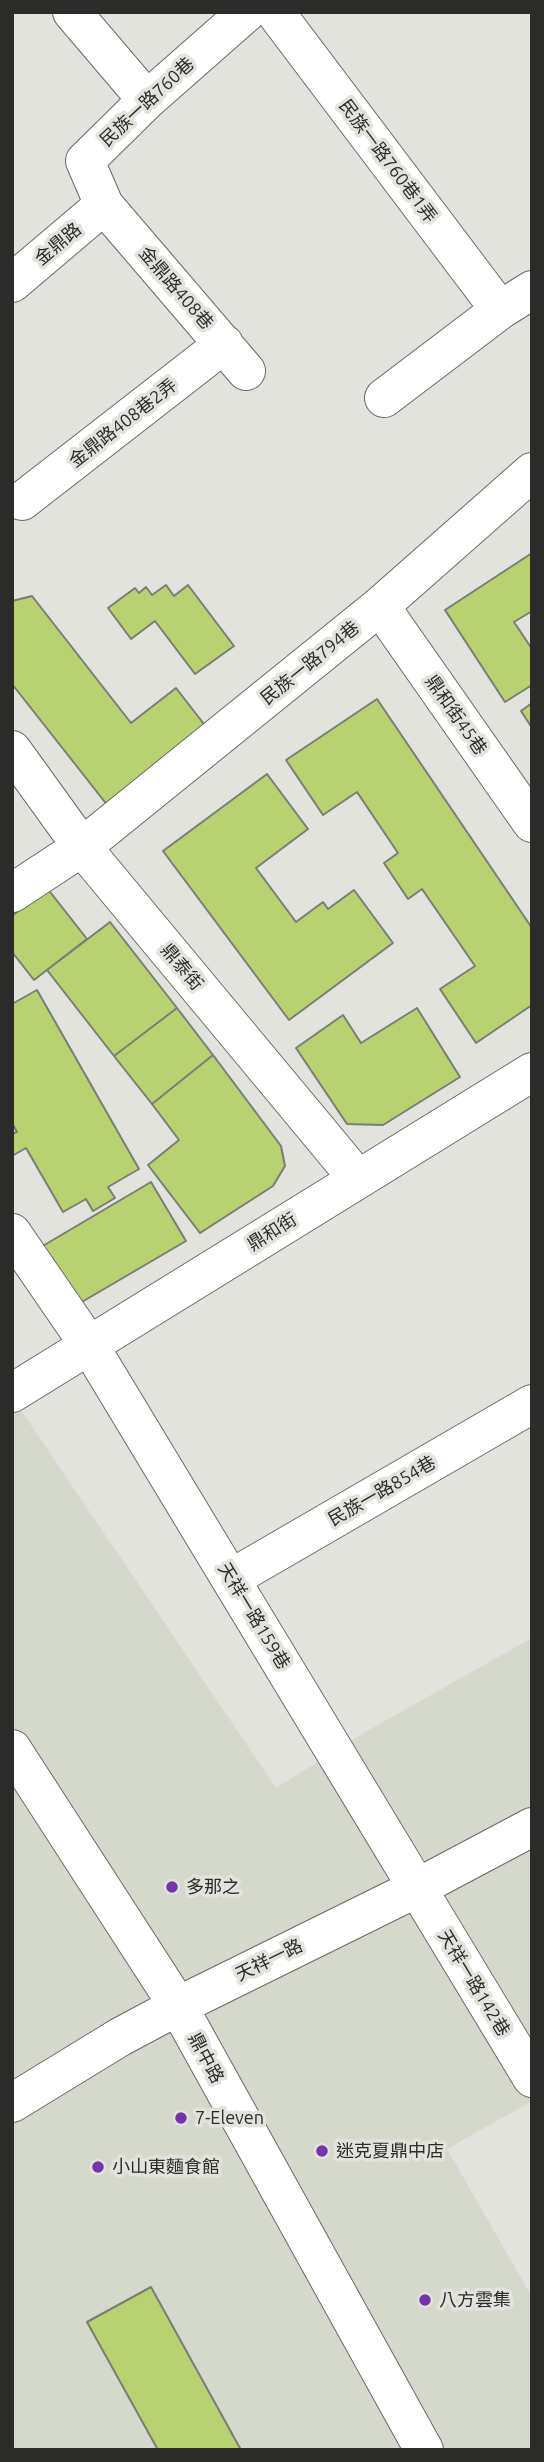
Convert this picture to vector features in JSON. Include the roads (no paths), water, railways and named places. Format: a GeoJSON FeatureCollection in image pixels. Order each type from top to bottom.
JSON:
{"type":"FeatureCollection","features":[{"type":"Feature","properties":{"kind":"street"},"geometry":{"type":"LineString","coordinates":[[72,12],[147,100]]}},
{"type":"Feature","properties":{"kind":"street","name":"民族一路760巷"},"geometry":{"type":"LineString","coordinates":[[104,205],[85,161],[147,100],[247,12]]}},
{"type":"Feature","properties":{"kind":"street","name":"民族一路760巷1弄"},"geometry":{"type":"LineString","coordinates":[[275,12],[500,310]]}},
{"type":"Feature","properties":{"kind":"street","name":"金鼎路"},"geometry":{"type":"LineString","coordinates":[[12,284],[104,205]]}},
{"type":"Feature","properties":{"kind":"street","name":"金鼎路408巷"},"geometry":{"type":"LineString","coordinates":[[104,205],[235,357]]}},
{"type":"Feature","properties":{"kind":"street"},"geometry":{"type":"LineString","coordinates":[[384,398],[500,310],[532,290]]}},
{"type":"Feature","properties":{"kind":"street","name":"金鼎路408巷2弄"},"geometry":{"type":"LineString","coordinates":[[22,502],[235,357]]}},
{"type":"Feature","properties":{"kind":"street","name":"民族一路794巷"},"geometry":{"type":"LineString","coordinates":[[12,893],[82,847],[380,606],[532,472]]}},
{"type":"Feature","properties":{"kind":"street","name":"鼎和街45巷"},"geometry":{"type":"LineString","coordinates":[[380,606],[532,824]]}},
{"type":"Feature","properties":{"kind":"street","name":"鼎泰街"},"geometry":{"type":"LineString","coordinates":[[12,750],[82,847],[358,1179]]}},
{"type":"Feature","properties":{"kind":"street","name":"鼎和街"},"geometry":{"type":"LineString","coordinates":[[12,1393],[532,1072]]}},
{"type":"Feature","properties":{"kind":"street","name":"天祥一路159巷"},"geometry":{"type":"LineString","coordinates":[[12,1233],[89,1345],[417,1888]]}},
{"type":"Feature","properties":{"kind":"street","name":"民族一路854巷"},"geometry":{"type":"LineString","coordinates":[[232,1578],[532,1404]]}},
{"type":"Feature","properties":{"kind":"street","name":"鼎中路"},"geometry":{"type":"LineString","coordinates":[[12,1749],[178,2006],[424,2450]]}},
{"type":"Feature","properties":{"kind":"street","name":"天祥一路"},"geometry":{"type":"LineString","coordinates":[[12,2103],[120,2037],[178,2006],[417,1888],[532,1827]]}},
{"type":"Feature","properties":{"kind":"street","name":"天祥一路142巷"},"geometry":{"type":"LineString","coordinates":[[417,1888],[532,2078]]}},
{"type":"Feature","properties":{"kind":"place","name":"多那之"},"geometry":{"type":"Point","coordinates":[172,1887]}},
{"type":"Feature","properties":{"kind":"place","name":"7-Eleven"},"geometry":{"type":"Point","coordinates":[181,2118]}},
{"type":"Feature","properties":{"kind":"place","name":"迷克夏鼎中店"},"geometry":{"type":"Point","coordinates":[322,2151]}},
{"type":"Feature","properties":{"kind":"place","name":"小山東麵食館"},"geometry":{"type":"Point","coordinates":[98,2167]}},
{"type":"Feature","properties":{"kind":"place","name":"八方雲集"},"geometry":{"type":"Point","coordinates":[425,2300]}}]}
